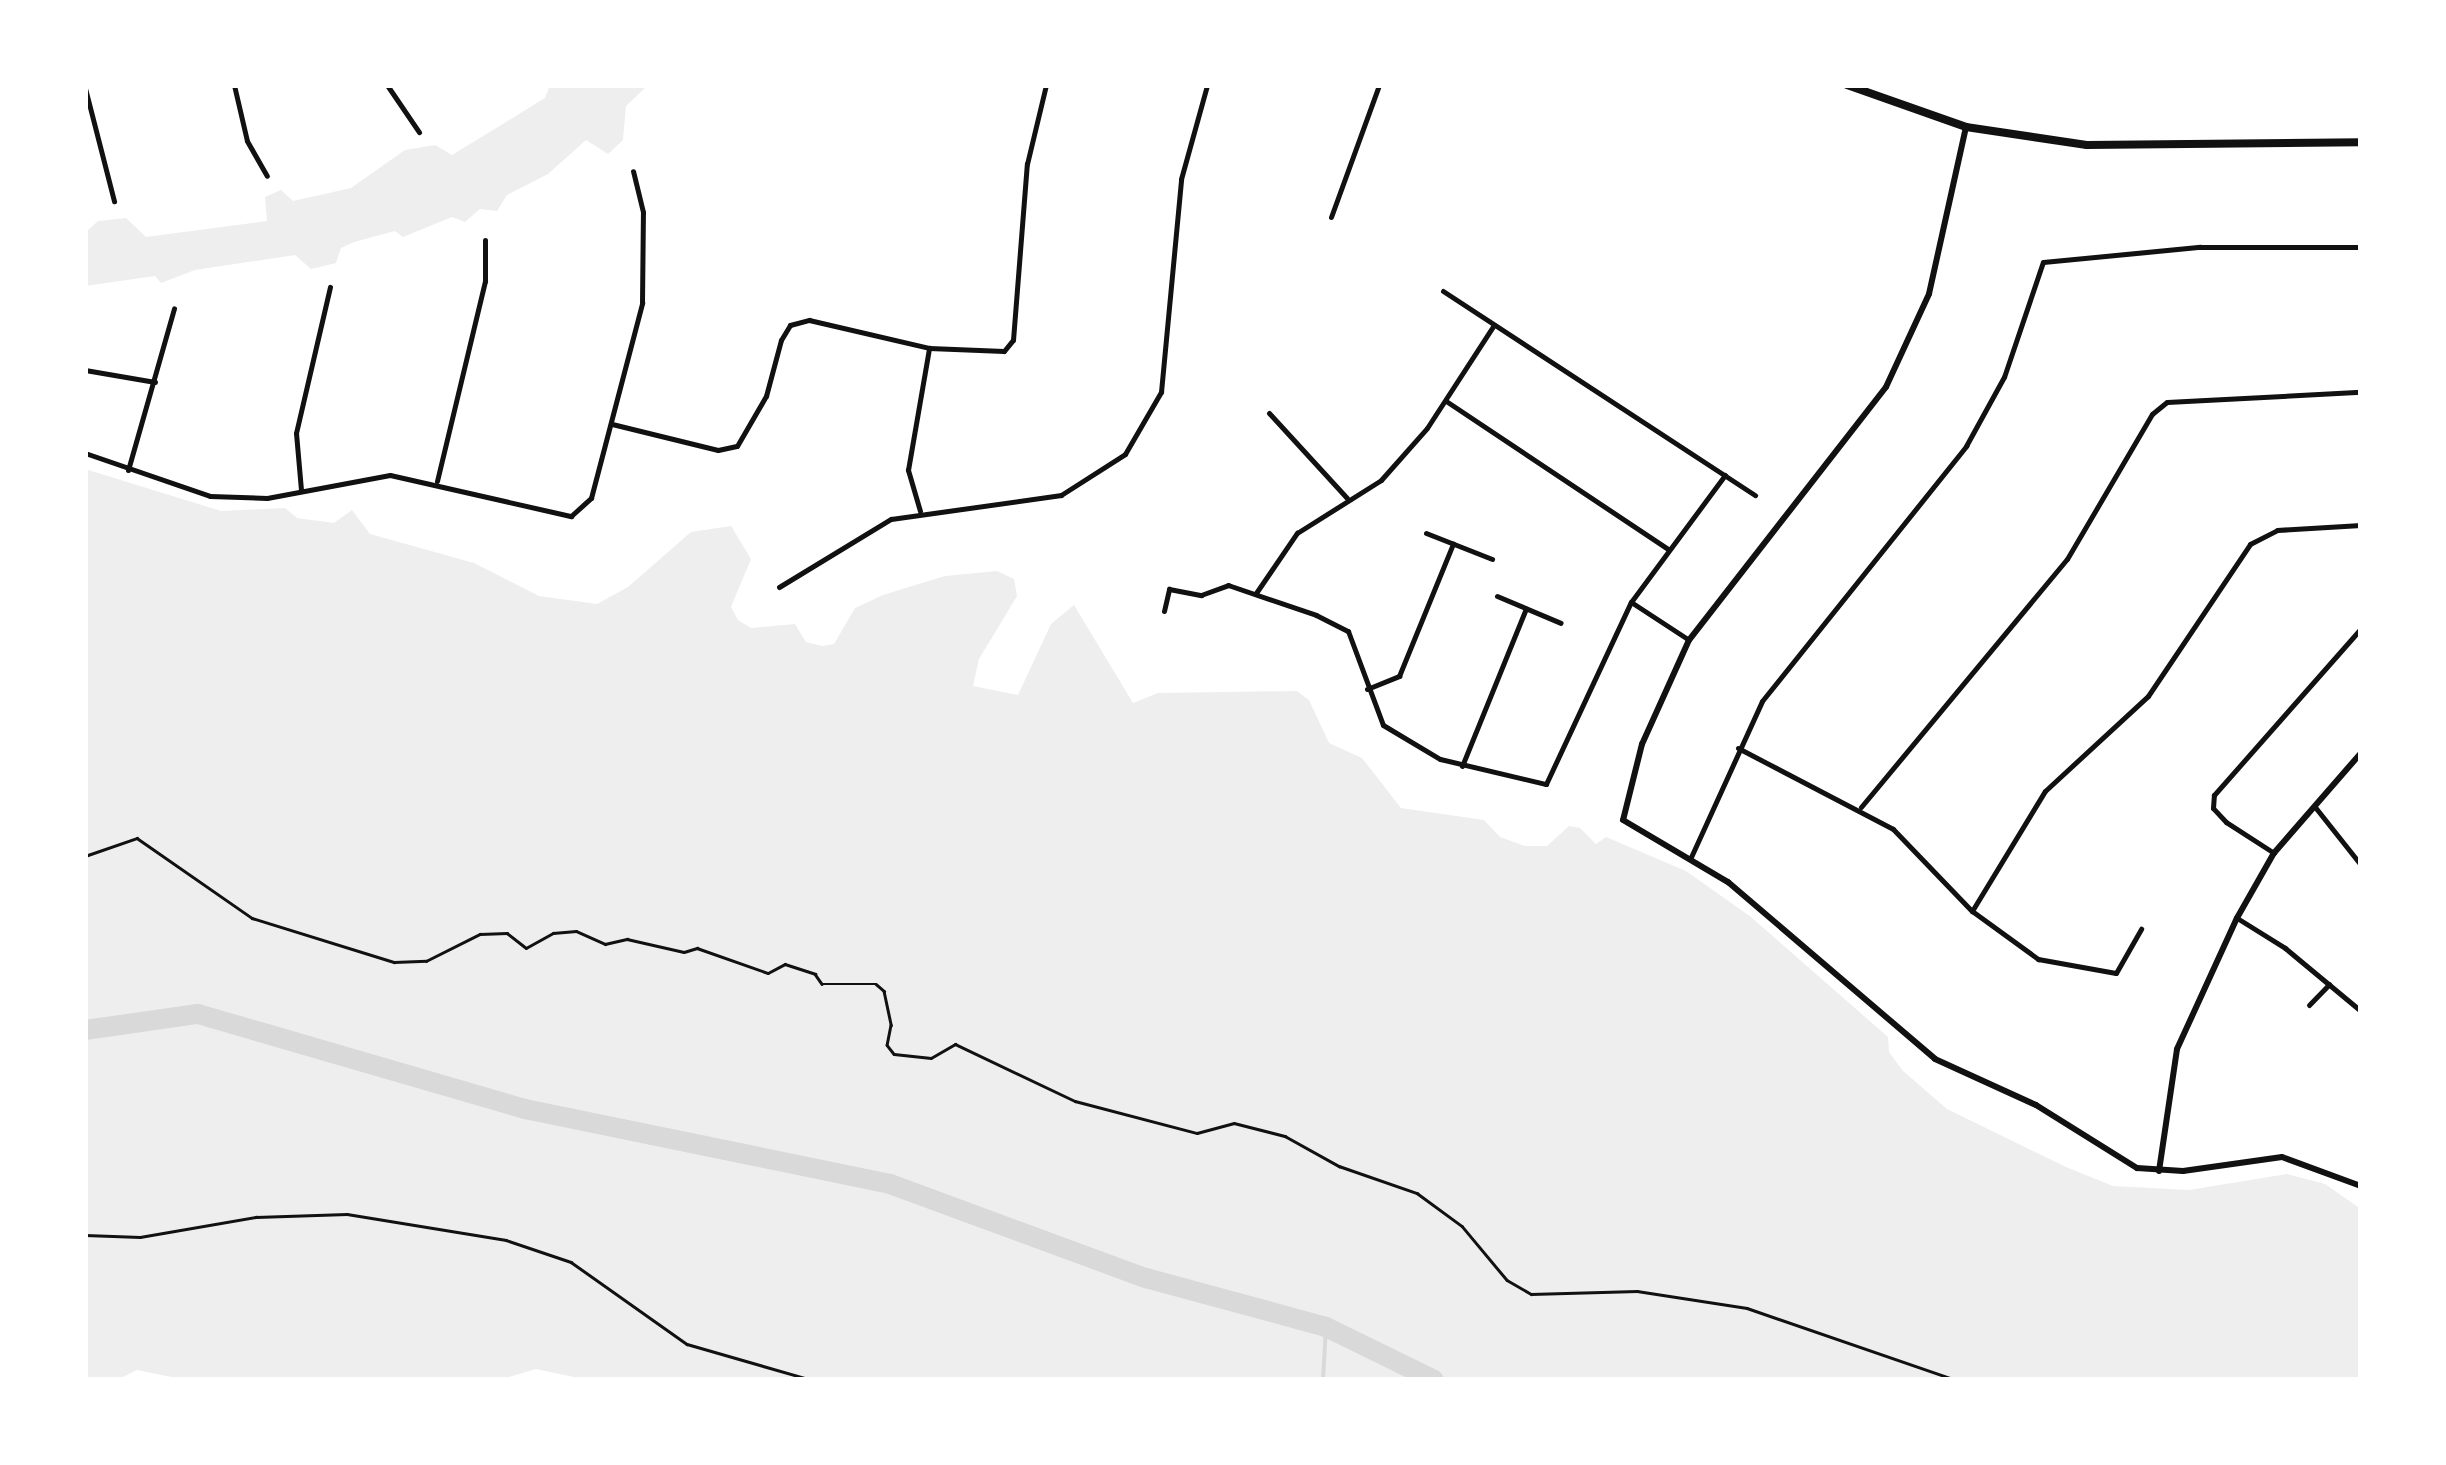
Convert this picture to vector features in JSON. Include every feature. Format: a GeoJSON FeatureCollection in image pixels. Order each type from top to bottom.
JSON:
{"type":"FeatureCollection","features":[{"type":"Feature","properties":{"kind":"main road"},"geometry":{"type":"LineString","coordinates":[[1846,85],[1966,127],[2087,145],[2361,142]]}},
{"type":"Feature","properties":{"kind":"street"},"geometry":{"type":"LineString","coordinates":[[234,85],[246,142],[268,176]]}},
{"type":"Feature","properties":{"kind":"street"},"geometry":{"type":"LineString","coordinates":[[388,85],[419,132]]}},
{"type":"Feature","properties":{"kind":"street"},"geometry":{"type":"LineString","coordinates":[[612,424],[718,450],[738,446],[766,396],[782,340],[790,326],[809,320],[928,348],[1004,352],[1014,340],[1027,164],[1046,85]]}},
{"type":"Feature","properties":{"kind":"street"},"geometry":{"type":"LineString","coordinates":[[780,587],[861,532],[920,511],[1062,496],[1111,468],[1144,428],[1166,368],[1180,179],[1207,85]]}},
{"type":"Feature","properties":{"kind":"street"},"geometry":{"type":"LineString","coordinates":[[1331,218],[1379,85]]}},
{"type":"Feature","properties":{"kind":"street"},"geometry":{"type":"LineString","coordinates":[[85,88],[114,201]]}},
{"type":"Feature","properties":{"kind":"street"},"geometry":{"type":"LineString","coordinates":[[1966,127],[1929,294],[1886,387],[1689,640],[1642,744],[1621,808],[1630,830],[1691,857],[1935,1059],[2036,1104],[2137,1168],[2159,1170],[2282,1157],[2361,1186]]}},
{"type":"Feature","properties":{"kind":"street"},"geometry":{"type":"LineString","coordinates":[[85,453],[210,496],[267,498],[390,475],[436,482],[571,516],[590,498],[642,304],[644,226],[633,171]]}},
{"type":"Feature","properties":{"kind":"street"},"geometry":{"type":"LineString","coordinates":[[436,482],[485,281],[485,240]]}},
{"type":"Feature","properties":{"kind":"street"},"geometry":{"type":"LineString","coordinates":[[1691,857],[1738,748],[1800,649],[1966,446],[2004,377],[2043,262],[2200,247],[2361,247]]}},
{"type":"Feature","properties":{"kind":"street"},"geometry":{"type":"LineString","coordinates":[[302,490],[296,433],[330,287]]}},
{"type":"Feature","properties":{"kind":"street"},"geometry":{"type":"LineString","coordinates":[[1443,291],[1755,495]]}},
{"type":"Feature","properties":{"kind":"street"},"geometry":{"type":"LineString","coordinates":[[128,470],[174,308]]}},
{"type":"Feature","properties":{"kind":"street"},"geometry":{"type":"LineString","coordinates":[[1256,594],[1284,546],[1347,498],[1381,480],[1446,401],[1494,325]]}},
{"type":"Feature","properties":{"kind":"street"},"geometry":{"type":"LineString","coordinates":[[920,511],[908,470],[928,348]]}},
{"type":"Feature","properties":{"kind":"street"},"geometry":{"type":"LineString","coordinates":[[85,370],[155,382]]}},
{"type":"Feature","properties":{"kind":"street"},"geometry":{"type":"LineString","coordinates":[[1861,808],[2067,558],[2152,414],[2167,402],[2361,392]]}},
{"type":"Feature","properties":{"kind":"street"},"geometry":{"type":"LineString","coordinates":[[1446,401],[1668,548]]}},
{"type":"Feature","properties":{"kind":"street"},"geometry":{"type":"LineString","coordinates":[[1270,413],[1347,498]]}},
{"type":"Feature","properties":{"kind":"street"},"geometry":{"type":"LineString","coordinates":[[1164,611],[1172,588],[1201,596],[1228,585],[1348,631],[1383,726],[1462,766],[1552,782],[1631,602],[1725,475]]}},
{"type":"Feature","properties":{"kind":"street"},"geometry":{"type":"LineString","coordinates":[[1972,911],[2046,790],[2148,696],[2250,544],[2277,530],[2361,525]]}},
{"type":"Feature","properties":{"kind":"street"},"geometry":{"type":"LineString","coordinates":[[1426,533],[1492,559]]}},
{"type":"Feature","properties":{"kind":"street"},"geometry":{"type":"LineString","coordinates":[[1367,689],[1399,676],[1453,544]]}},
{"type":"Feature","properties":{"kind":"street"},"geometry":{"type":"LineString","coordinates":[[1496,596],[1561,623]]}},
{"type":"Feature","properties":{"kind":"street"},"geometry":{"type":"LineString","coordinates":[[1631,602],[1689,640]]}},
{"type":"Feature","properties":{"kind":"street"},"geometry":{"type":"LineString","coordinates":[[1462,766],[1526,608]]}},
{"type":"Feature","properties":{"kind":"street"},"geometry":{"type":"LineString","coordinates":[[2274,853],[2213,808],[2218,786],[2361,628]]}},
{"type":"Feature","properties":{"kind":"street"},"geometry":{"type":"LineString","coordinates":[[1738,748],[1861,808],[1893,829],[1972,911],[2038,959],[2116,972],[2141,928]]}},
{"type":"Feature","properties":{"kind":"street"},"geometry":{"type":"LineString","coordinates":[[2159,1170],[2177,1049],[2236,918],[2274,853],[2361,753]]}},
{"type":"Feature","properties":{"kind":"street"},"geometry":{"type":"LineString","coordinates":[[2313,804],[2361,865]]}},
{"type":"Feature","properties":{"kind":"street"},"geometry":{"type":"LineString","coordinates":[[2236,918],[2361,1011]]}},
{"type":"Feature","properties":{"kind":"street"},"geometry":{"type":"LineString","coordinates":[[2309,1005],[2328,984]]}},
{"type":"Feature","properties":{"kind":"path"},"geometry":{"type":"LineString","coordinates":[[85,856],[137,838],[252,918],[394,962],[426,961],[480,934],[507,933],[526,948],[576,931],[605,944],[627,939],[684,952],[697,948],[768,974],[785,964],[815,974],[822,984],[876,984],[884,991],[887,1045],[894,1054],[931,1058],[955,1044],[1075,1101],[1197,1132],[1234,1123],[1286,1136],[1339,1166],[1417,1193],[1462,1226],[1507,1280],[1531,1294],[1638,1291],[1747,1308],[1956,1380]]}},
{"type":"Feature","properties":{"kind":"path"},"geometry":{"type":"LineString","coordinates":[[85,1235],[131,1237],[256,1217],[347,1214],[506,1240],[571,1262],[687,1344],[812,1380]]}},
{"type":"Feature","properties":{"kind":"shaded area"},"geometry":{"type":"Polygon","coordinates":[[[550,85],[648,85],[626,106],[623,140],[608,154],[586,140],[548,174],[507,195],[497,211],[480,209],[465,222],[452,217],[403,237],[395,231],[354,242],[341,248],[336,263],[311,269],[295,255],[195,270],[161,283],[155,276],[85,286],[85,233],[98,221],[126,218],[146,237],[267,221],[265,197],[281,190],[293,201],[351,188],[405,150],[435,145],[452,155],[545,98],[550,85]]]}},
{"type":"Feature","properties":{"kind":"shaded area"},"geometry":{"type":"Polygon","coordinates":[[[85,469],[221,511],[285,508],[297,518],[334,523],[352,510],[370,534],[474,563],[539,596],[597,604],[628,587],[691,532],[731,526],[751,559],[731,607],[738,620],[751,628],[795,624],[806,642],[822,646],[834,644],[855,608],[883,595],[945,576],[997,571],[1014,579],[1017,596],[979,659],[973,686],[1018,695],[1051,624],[1074,605],[1133,703],[1158,693],[1297,691],[1309,700],[1329,743],[1362,758],[1401,808],[1484,820],[1500,837],[1525,846],[1547,846],[1569,826],[1580,828],[1596,844],[1606,837],[1686,871],[1751,917],[1888,1037],[1889,1052],[1903,1071],[1947,1109],[2066,1167],[2113,1186],[2189,1190],[2287,1174],[2325,1184],[2361,1209],[2361,1380],[588,1380],[536,1369],[499,1380],[186,1380],[137,1370],[117,1380],[85,1380],[85,469]]]}},
{"type":"Feature","properties":{"kind":"waterway"},"geometry":{"type":"LineString","coordinates":[[85,1030],[198,1014],[525,1109],[890,1184],[1146,1278],[1326,1327],[1434,1380]]}},
{"type":"Feature","properties":{"kind":"waterway"},"geometry":{"type":"LineString","coordinates":[[1323,1380],[1326,1327]]}}]}
